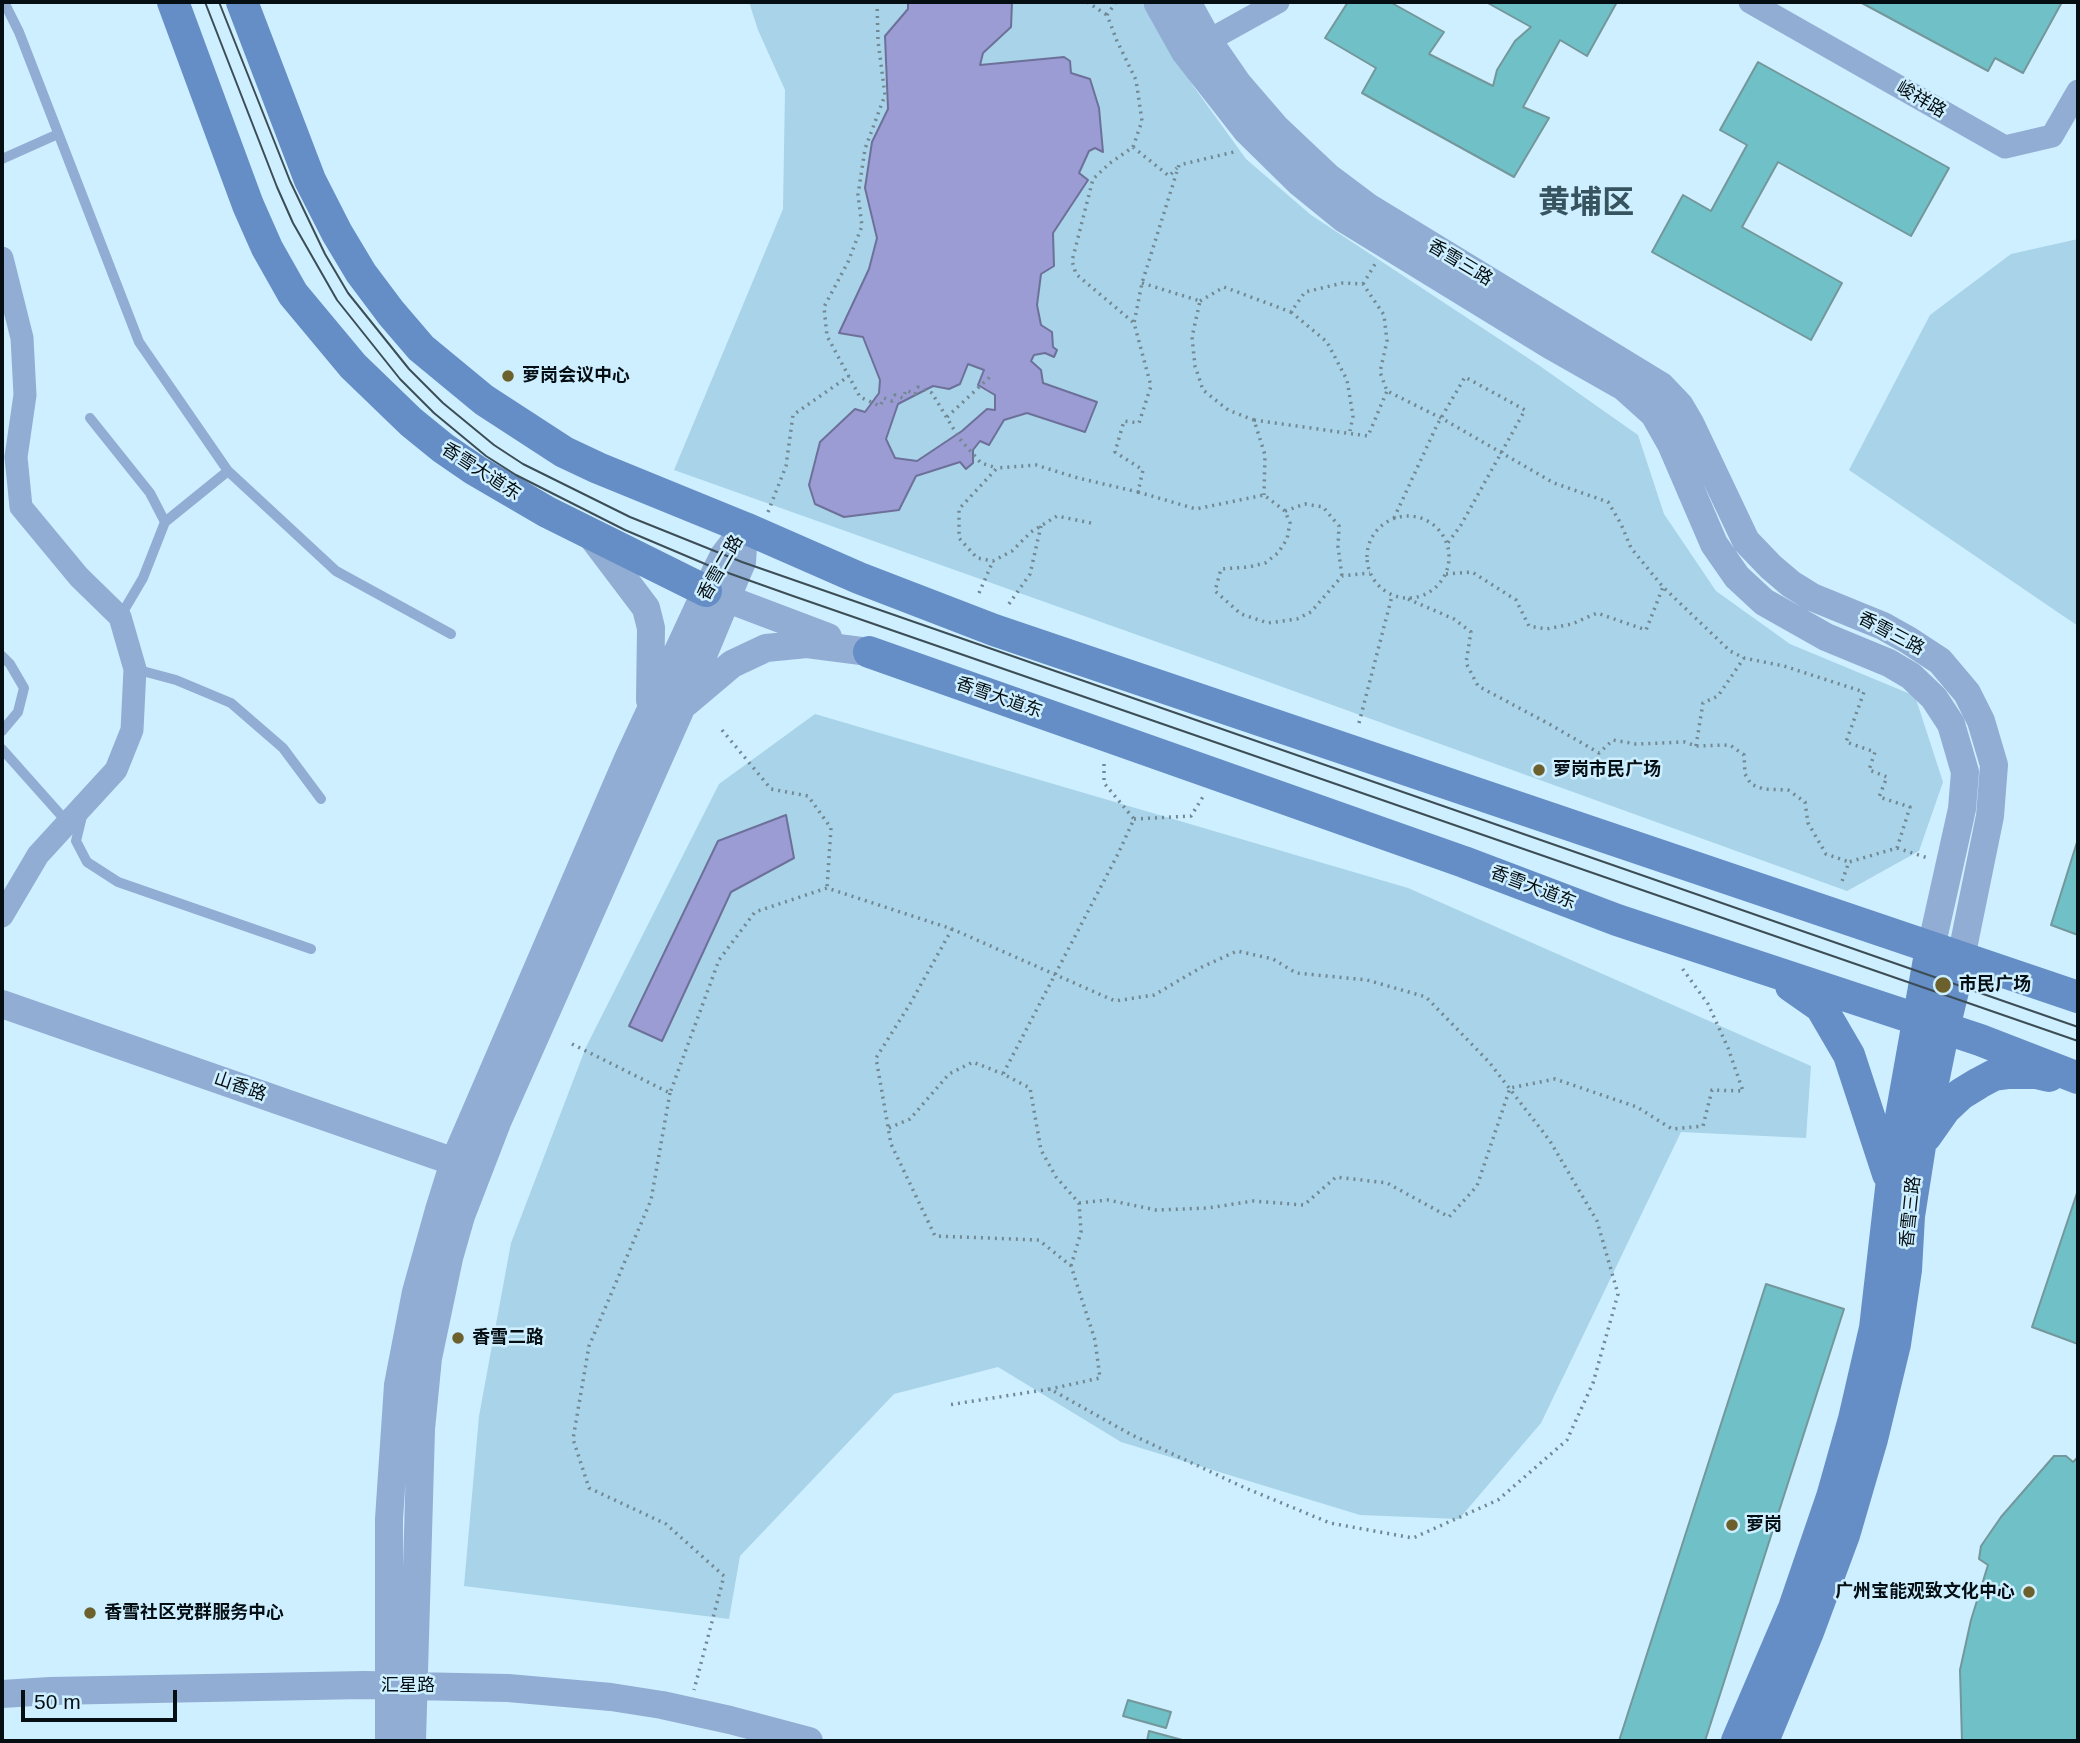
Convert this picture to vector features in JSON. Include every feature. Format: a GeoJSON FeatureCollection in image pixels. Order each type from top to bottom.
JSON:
{"type":"FeatureCollection","features":[{"type":"Feature","properties":{"kind":"main road","name":"香雪大道东"},"geometry":{"type":"LineString","coordinates":[[173,2],[248,205],[268,248],[293,294],[353,366],[411,422],[443,448],[510,492],[716,595]]}},
{"type":"Feature","properties":{"kind":"main road"},"geometry":{"type":"LineString","coordinates":[[244,4],[310,180],[361,273],[390,313],[421,348],[484,400],[564,452],[598,468],[756,520],[859,578],[994,630],[2078,997]]}},
{"type":"Feature","properties":{"kind":"main road","name":"香雪大道东"},"geometry":{"type":"LineString","coordinates":[[869,652],[1464,862],[1617,920],[2021,1055],[2078,1080]]}},
{"type":"Feature","properties":{"kind":"main road","name":"香雪三路"},"geometry":{"type":"LineString","coordinates":[[1763,1741],[1844,1535],[1872,1439],[1895,1344],[1906,1270],[1909,1216],[1920,1146],[1931,1024],[1931,947]]}},
{"type":"Feature","properties":{"kind":"main road","name":"香雪三路"},"geometry":{"type":"LineString","coordinates":[[1737,1741],[1794,1608],[1832,1497],[1875,1328],[1891,1182],[1931,1024],[1961,958]]}},
{"type":"Feature","properties":{"kind":"main road"},"geometry":{"type":"LineString","coordinates":[[1747,963],[1797,988],[1827,1015],[1857,1074],[1891,1182]]}},
{"type":"Feature","properties":{"kind":"main road"},"geometry":{"type":"LineString","coordinates":[[1920,1146],[1945,1109],[1961,1094],[1994,1075],[2036,1073],[2078,1080]]}},
{"type":"Feature","properties":{"kind":"street","name":"香雪三路"},"geometry":{"type":"LineString","coordinates":[[1157,2],[1197,47],[1238,84],[1268,119],[1328,177],[1368,207],[1661,386],[1680,405],[1690,423],[1746,541],[1771,568],[1812,597],[1883,626],[1908,640],[1940,661],[1967,693],[1990,744],[1994,786],[1961,958]]}},
{"type":"Feature","properties":{"kind":"street","name":"香雪三路"},"geometry":{"type":"LineString","coordinates":[[1186,2],[1197,47],[1246,130],[1300,183],[1343,218],[1550,345],[1624,387],[1654,414],[1671,444],[1714,544],[1737,577],[1764,602],[1826,636],[1889,663],[1911,676],[1934,698],[1951,724],[1965,772],[1962,809],[1931,947]]}},
{"type":"Feature","properties":{"kind":"street"},"geometry":{"type":"LineString","coordinates":[[1197,47],[1278,2]]}},
{"type":"Feature","properties":{"kind":"street","name":"峻祥路"},"geometry":{"type":"LineString","coordinates":[[1750,2],[2005,147],[2052,136],[2078,90]]}},
{"type":"Feature","properties":{"kind":"street"},"geometry":{"type":"LineString","coordinates":[[2,258],[9,310],[22,338],[25,395],[16,457],[21,507],[79,577],[120,617],[135,669],[132,730],[116,770],[38,855],[2,916]]}},
{"type":"Feature","properties":{"kind":"street","name":"香雪二路"},"geometry":{"type":"LineString","coordinates":[[466,1166],[682,706],[716,595],[724,555],[756,520]]}},
{"type":"Feature","properties":{"kind":"street"},"geometry":{"type":"LineString","coordinates":[[590,534],[646,608],[651,637],[650,711]]}},
{"type":"Feature","properties":{"kind":"street","name":"香雪二路"},"geometry":{"type":"LineString","coordinates":[[402,1685],[428,1358],[466,1166],[650,711],[716,595]]}},
{"type":"Feature","properties":{"kind":"street","name":"香雪大道东"},"geometry":{"type":"LineString","coordinates":[[716,595],[869,652]]}},
{"type":"Feature","properties":{"kind":"street"},"geometry":{"type":"LineString","coordinates":[[682,706],[732,664],[766,648],[807,644],[869,652]]}},
{"type":"Feature","properties":{"kind":"street","name":"山香路"},"geometry":{"type":"LineString","coordinates":[[2,1004],[466,1166]]}},
{"type":"Feature","properties":{"kind":"street"},"geometry":{"type":"LineString","coordinates":[[389,1741],[402,1685]]}},
{"type":"Feature","properties":{"kind":"street"},"geometry":{"type":"LineString","coordinates":[[402,1685],[412,1741]]}},
{"type":"Feature","properties":{"kind":"street","name":"汇星路"},"geometry":{"type":"LineString","coordinates":[[2,1694],[50,1690],[402,1685],[508,1688],[611,1697],[689,1711],[809,1741]]}},
{"type":"Feature","properties":{"kind":"lane"},"geometry":{"type":"LineString","coordinates":[[4,2],[19,32],[139,342],[228,471],[335,571],[451,634]]}},
{"type":"Feature","properties":{"kind":"lane"},"geometry":{"type":"LineString","coordinates":[[2,159],[58,134]]}},
{"type":"Feature","properties":{"kind":"lane"},"geometry":{"type":"LineString","coordinates":[[90,418],[150,493],[165,523]]}},
{"type":"Feature","properties":{"kind":"lane"},"geometry":{"type":"LineString","coordinates":[[120,617],[143,578],[165,523],[228,471]]}},
{"type":"Feature","properties":{"kind":"lane"},"geometry":{"type":"LineString","coordinates":[[2,656],[24,688],[18,712],[2,731]]}},
{"type":"Feature","properties":{"kind":"lane"},"geometry":{"type":"LineString","coordinates":[[135,669],[176,680],[230,703],[283,748],[321,799]]}},
{"type":"Feature","properties":{"kind":"lane"},"geometry":{"type":"LineString","coordinates":[[2,749],[67,822]]}},
{"type":"Feature","properties":{"kind":"lane"},"geometry":{"type":"LineString","coordinates":[[85,803],[76,841],[88,862],[118,882],[311,949]]}},
{"type":"Feature","properties":{"kind":"path"},"geometry":{"type":"LineString","coordinates":[[877,2],[878,41],[886,95],[865,149],[858,195],[862,226],[848,262],[824,307],[827,336],[860,397],[880,406],[884,398],[892,401],[895,395],[903,398],[906,390],[915,394],[918,387],[932,393],[959,438],[981,463],[997,468],[1036,464],[1078,478],[1196,509],[1264,495],[1285,511],[1290,523],[1287,539],[1278,553],[1265,563],[1249,568],[1221,569],[1215,591],[1241,614],[1268,624],[1297,619],[1311,612],[1342,576],[1370,573]]}},
{"type":"Feature","properties":{"kind":"path"},"geometry":{"type":"LineString","coordinates":[[1087,2],[1107,15],[1136,80],[1142,121],[1133,147],[1093,179],[1072,261],[1076,274],[1133,323]]}},
{"type":"Feature","properties":{"kind":"path"},"geometry":{"type":"LineString","coordinates":[[1107,15],[1116,2]]}},
{"type":"Feature","properties":{"kind":"path"},"geometry":{"type":"LineString","coordinates":[[1133,147],[1169,176],[1179,165],[1247,149]]}},
{"type":"Feature","properties":{"kind":"path"},"geometry":{"type":"LineString","coordinates":[[1138,492],[1143,470],[1115,452],[1124,421],[1139,423],[1151,386],[1133,323],[1142,283],[1179,165]]}},
{"type":"Feature","properties":{"kind":"path"},"geometry":{"type":"LineString","coordinates":[[1363,284],[1381,256]]}},
{"type":"Feature","properties":{"kind":"path"},"geometry":{"type":"LineString","coordinates":[[1142,283],[1200,301]]}},
{"type":"Feature","properties":{"kind":"path"},"geometry":{"type":"LineString","coordinates":[[1291,312],[1305,292],[1343,283],[1363,284]]}},
{"type":"Feature","properties":{"kind":"path"},"geometry":{"type":"LineString","coordinates":[[1349,431],[1353,416],[1347,380],[1328,342],[1291,312],[1224,287],[1200,301],[1192,337],[1195,366],[1203,390],[1228,410],[1254,419],[1349,431],[1368,436],[1387,391],[1380,372],[1387,341],[1384,315],[1363,284]]}},
{"type":"Feature","properties":{"kind":"path"},"geometry":{"type":"LineString","coordinates":[[947,417],[992,375]]}},
{"type":"Feature","properties":{"kind":"path"},"geometry":{"type":"LineString","coordinates":[[756,520],[786,466],[793,415],[849,376]]}},
{"type":"Feature","properties":{"kind":"path"},"geometry":{"type":"LineString","coordinates":[[1394,518],[1441,418],[1465,377],[1525,410],[1461,525],[1447,544]]}},
{"type":"Feature","properties":{"kind":"path"},"geometry":{"type":"LineString","coordinates":[[1387,391],[1441,418],[1554,482],[1608,502],[1631,548],[1663,587],[1716,639],[1744,658],[1784,666],[1864,692],[1846,742],[1875,752],[1869,770],[1887,777],[1880,797],[1910,807],[1897,848]]}},
{"type":"Feature","properties":{"kind":"path"},"geometry":{"type":"LineString","coordinates":[[1254,419],[1265,455],[1264,495]]}},
{"type":"Feature","properties":{"kind":"path"},"geometry":{"type":"LineString","coordinates":[[997,468],[959,509],[959,538],[977,558],[993,561],[1012,551],[1031,532],[1057,516],[1091,523]]}},
{"type":"Feature","properties":{"kind":"path"},"geometry":{"type":"LineString","coordinates":[[1285,511],[1305,504],[1323,507],[1339,526],[1338,547],[1342,576]]}},
{"type":"Feature","properties":{"kind":"path"},"geometry":{"type":"LineString","coordinates":[[1408,599],[1424,596],[1437,587],[1446,574],[1450,559],[1447,544],[1439,530],[1427,520],[1410,516],[1394,518],[1379,527],[1370,541],[1366,558],[1370,573],[1379,587],[1392,596],[1408,599],[1454,619],[1471,632],[1466,663],[1478,686],[1551,724],[1599,753],[1613,740],[1636,744],[1685,742],[1696,746],[1730,745],[1744,754],[1745,774],[1751,784],[1763,789],[1788,790],[1805,802],[1808,823],[1826,854],[1849,862],[1897,848],[1932,860]]}},
{"type":"Feature","properties":{"kind":"path"},"geometry":{"type":"LineString","coordinates":[[1009,604],[1030,574],[1041,525]]}},
{"type":"Feature","properties":{"kind":"path"},"geometry":{"type":"LineString","coordinates":[[979,593],[993,561]]}},
{"type":"Feature","properties":{"kind":"path"},"geometry":{"type":"LineString","coordinates":[[1446,574],[1472,572],[1516,600],[1528,626],[1546,629],[1572,624],[1597,613],[1646,630],[1663,587]]}},
{"type":"Feature","properties":{"kind":"path"},"geometry":{"type":"LineString","coordinates":[[1359,723],[1392,596]]}},
{"type":"Feature","properties":{"kind":"path"},"geometry":{"type":"LineString","coordinates":[[1696,746],[1703,703],[1718,696],[1744,658]]}},
{"type":"Feature","properties":{"kind":"path"},"geometry":{"type":"LineString","coordinates":[[722,730],[771,789],[808,796],[831,828],[827,888]]}},
{"type":"Feature","properties":{"kind":"path"},"geometry":{"type":"LineString","coordinates":[[1104,758],[1104,783],[1133,818]]}},
{"type":"Feature","properties":{"kind":"path"},"geometry":{"type":"LineString","coordinates":[[1133,818],[1191,816],[1205,794]]}},
{"type":"Feature","properties":{"kind":"path"},"geometry":{"type":"LineString","coordinates":[[1003,1074],[1118,854],[1133,818]]}},
{"type":"Feature","properties":{"kind":"path"},"geometry":{"type":"LineString","coordinates":[[1842,884],[1849,862]]}},
{"type":"Feature","properties":{"kind":"path"},"geometry":{"type":"LineString","coordinates":[[689,1711],[724,1576],[666,1524],[589,1488],[573,1439],[589,1346],[651,1200],[670,1093],[719,960],[755,912],[827,888],[952,929],[1115,1001],[1154,995],[1202,967],[1237,951],[1273,959],[1296,973],[1367,980],[1426,997],[1489,1062],[1550,1141],[1597,1221],[1618,1294],[1592,1384],[1567,1440],[1497,1500],[1413,1538],[1330,1523],[1243,1487],[1130,1434],[1050,1389]]}},
{"type":"Feature","properties":{"kind":"path"},"geometry":{"type":"LineString","coordinates":[[948,1405],[1100,1378],[1095,1340],[1071,1265],[1039,1240],[935,1236],[891,1144],[876,1058],[952,929]]}},
{"type":"Feature","properties":{"kind":"path"},"geometry":{"type":"LineString","coordinates":[[1510,1088],[1555,1079],[1637,1107],[1672,1129],[1703,1126],[1712,1090],[1743,1091],[1728,1048],[1708,1004],[1679,964]]}},
{"type":"Feature","properties":{"kind":"path"},"geometry":{"type":"LineString","coordinates":[[572,1044],[670,1093]]}},
{"type":"Feature","properties":{"kind":"path"},"geometry":{"type":"LineString","coordinates":[[888,1128],[910,1119],[948,1074],[973,1062],[1030,1088],[1041,1150],[1056,1177],[1079,1203],[1081,1232],[1071,1265]]}},
{"type":"Feature","properties":{"kind":"path"},"geometry":{"type":"LineString","coordinates":[[1079,1203],[1108,1200],[1156,1210],[1208,1208],[1253,1201],[1304,1205],[1336,1177],[1387,1183],[1449,1217],[1477,1186],[1510,1088]]}},
{"type":"Feature","properties":{"kind":"shaded area"},"geometry":{"type":"Polygon","coordinates":[[[749,2],[1141,2],[1194,87],[1246,159],[1311,215],[1537,364],[1638,435],[1664,514],[1716,591],[1790,644],[1915,696],[1943,782],[1919,851],[1847,891],[674,470],[783,209],[785,90],[758,30],[749,2]]]}},
{"type":"Feature","properties":{"kind":"shaded area"},"geometry":{"type":"Polygon","coordinates":[[[2078,239],[2078,626],[1849,470],[1930,315],[2011,254],[2078,239]]]}},
{"type":"Feature","properties":{"kind":"shaded area"},"geometry":{"type":"Polygon","coordinates":[[[815,714],[1408,888],[1811,1066],[1806,1138],[1681,1132],[1541,1423],[1459,1519],[1360,1515],[1121,1442],[998,1367],[894,1394],[740,1556],[729,1619],[464,1586],[479,1416],[511,1243],[586,1047],[719,784],[815,714]]]}},
{"type":"Feature","properties":{"kind":"water"},"geometry":{"type":"Polygon","coordinates":[[[908,2],[1012,2],[1011,27],[983,53],[980,65],[1064,57],[1070,61],[1071,73],[1090,79],[1099,108],[1103,152],[1095,148],[1089,151],[1079,173],[1088,180],[1053,233],[1054,266],[1041,274],[1037,305],[1041,325],[1052,332],[1053,347],[1057,350],[1054,357],[1045,353],[1034,355],[1031,361],[1041,370],[1043,383],[1097,402],[1085,432],[1027,413],[1004,420],[989,445],[980,441],[973,450],[973,463],[966,469],[960,462],[916,476],[899,510],[844,517],[815,504],[809,485],[820,442],[855,409],[865,412],[879,393],[880,380],[863,337],[839,333],[869,269],[877,238],[865,188],[872,142],[888,109],[885,36],[908,9],[908,2]],[[968,364],[960,384],[949,389],[933,386],[898,404],[886,439],[895,458],[917,461],[962,431],[987,409],[995,410],[995,395],[978,385],[984,370],[968,364]]]}},
{"type":"Feature","properties":{"kind":"water"},"geometry":{"type":"Polygon","coordinates":[[[786,815],[794,858],[731,892],[662,1041],[629,1026],[718,841],[786,815]]]}},
{"type":"Feature","properties":{"kind":"building"},"geometry":{"type":"Polygon","coordinates":[[[1348,2],[1390,2],[1444,32],[1429,54],[1493,86],[1497,70],[1515,41],[1531,27],[1486,2],[1617,2],[1587,56],[1560,40],[1523,107],[1549,118],[1514,177],[1362,93],[1376,68],[1325,38],[1348,2]]]}},
{"type":"Feature","properties":{"kind":"building"},"geometry":{"type":"Polygon","coordinates":[[[1860,2],[2062,2],[2023,73],[1995,58],[1988,71],[1860,2]]]}},
{"type":"Feature","properties":{"kind":"building"},"geometry":{"type":"Polygon","coordinates":[[[1758,62],[1949,168],[1911,236],[1778,162],[1742,227],[1842,283],[1811,340],[1652,252],[1683,195],[1711,211],[1747,145],[1720,130],[1758,62]]]}},
{"type":"Feature","properties":{"kind":"building"},"geometry":{"type":"Polygon","coordinates":[[[2078,839],[2078,935],[2051,925],[2078,839]]]}},
{"type":"Feature","properties":{"kind":"building"},"geometry":{"type":"Polygon","coordinates":[[[2078,1190],[2078,1344],[2032,1327],[2078,1190]]]}},
{"type":"Feature","properties":{"kind":"building","name":"萝岗"},"geometry":{"type":"Polygon","coordinates":[[[1766,1284],[1844,1309],[1705,1741],[1619,1741],[1766,1284]]]}},
{"type":"Feature","properties":{"kind":"building","name":"广州宝能观致文化中心"},"geometry":{"type":"Polygon","coordinates":[[[2054,1456],[2066,1456],[2073,1462],[2078,1457],[2078,1741],[1962,1741],[1960,1670],[1971,1620],[1988,1565],[1979,1559],[1981,1546],[2001,1517],[2054,1456]]]}},
{"type":"Feature","properties":{"kind":"building"},"geometry":{"type":"Polygon","coordinates":[[[1128,1700],[1171,1712],[1166,1728],[1123,1716],[1128,1700]]]}},
{"type":"Feature","properties":{"kind":"building"},"geometry":{"type":"Polygon","coordinates":[[[1149,1731],[1186,1741],[1147,1741],[1149,1731]]]}},
{"type":"Feature","properties":{"kind":"tram line"},"geometry":{"type":"LineString","coordinates":[[205,2],[277,187],[293,223],[337,300],[400,379],[434,413],[486,456],[516,475],[625,530],[717,569],[2078,1041]]}},
{"type":"Feature","properties":{"kind":"tram line"},"geometry":{"type":"LineString","coordinates":[[219,2],[290,181],[325,254],[348,293],[409,369],[443,403],[494,445],[523,464],[630,517],[742,562],[2078,1027]]}},
{"type":"Feature","properties":{"kind":"place","name":"萝岗会议中心"},"geometry":{"type":"Point","coordinates":[508,376]}},
{"type":"Feature","properties":{"kind":"place","name":"萝岗市民广场"},"geometry":{"type":"Point","coordinates":[1539,770]}},
{"type":"Feature","properties":{"kind":"place","name":"市民广场"},"geometry":{"type":"Point","coordinates":[1943,985]}},
{"type":"Feature","properties":{"kind":"place","name":"香雪二路"},"geometry":{"type":"Point","coordinates":[458,1338]}},
{"type":"Feature","properties":{"kind":"place","name":"萝岗"},"geometry":{"type":"Point","coordinates":[1732,1525]}},
{"type":"Feature","properties":{"kind":"place","name":"广州宝能观致文化中心"},"geometry":{"type":"Point","coordinates":[2029,1592]}},
{"type":"Feature","properties":{"kind":"place","name":"香雪社区党群服务中心"},"geometry":{"type":"Point","coordinates":[90,1613]}},
{"type":"Feature","properties":{"kind":"district","name":"黄埔区"},"geometry":{"type":"Point","coordinates":[1586,204]}}]}
